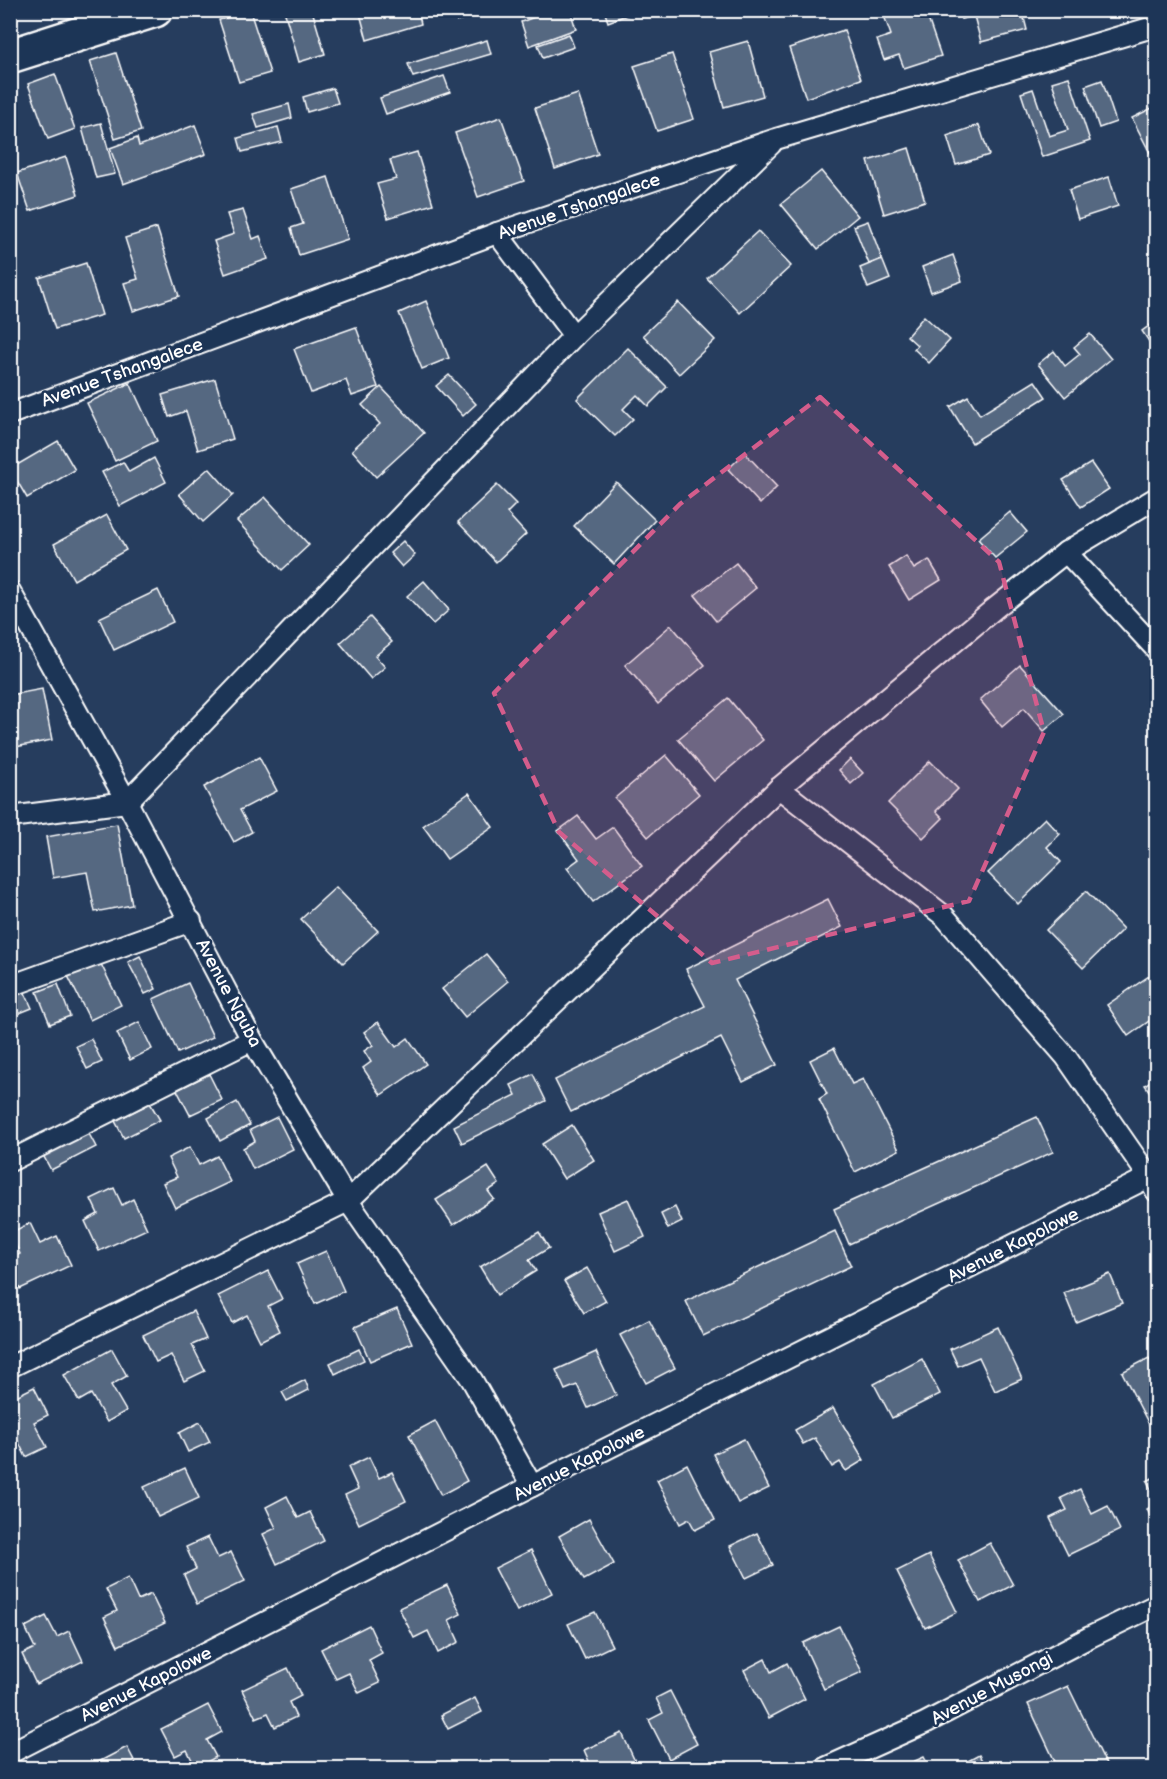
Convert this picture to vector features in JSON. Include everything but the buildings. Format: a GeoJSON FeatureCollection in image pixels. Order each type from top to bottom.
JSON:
{"type":"FeatureCollection","features":[{"type":"Feature","properties":{"kind":"highway"},"geometry":{"type":"LineString","coordinates":[[10,34],[82,10]]}},
{"type":"Feature","properties":{"kind":"highway"},"geometry":{"type":"LineString","coordinates":[[10,57],[155,10]]}},
{"type":"Feature","properties":{"kind":"street","name":"Avenue Tshangalece"},"geometry":{"type":"LineString","coordinates":[[10,414],[497,233],[776,139],[1156,26]]}},
{"type":"Feature","properties":{"kind":"street"},"geometry":{"type":"LineString","coordinates":[[10,817],[127,802],[573,336],[776,139]]}},
{"type":"Feature","properties":{"kind":"street"},"geometry":{"type":"LineString","coordinates":[[497,233],[573,336]]}},
{"type":"Feature","properties":{"kind":"street"},"geometry":{"type":"LineString","coordinates":[[10,1367],[348,1201],[779,788],[1065,552],[1156,498]]}},
{"type":"Feature","properties":{"kind":"street"},"geometry":{"type":"LineString","coordinates":[[1065,552],[1156,649]]}},
{"type":"Feature","properties":{"kind":"street","name":"Avenue Nguba"},"geometry":{"type":"LineString","coordinates":[[10,591],[127,802],[252,1040],[348,1201],[472,1380],[532,1486]]}},
{"type":"Feature","properties":{"kind":"street"},"geometry":{"type":"LineString","coordinates":[[779,788],[944,916],[1066,1057],[1153,1184]]}},
{"type":"Feature","properties":{"kind":"street"},"geometry":{"type":"LineString","coordinates":[[10,986],[191,921]]}},
{"type":"Feature","properties":{"kind":"street"},"geometry":{"type":"LineString","coordinates":[[10,1161],[252,1040]]}},
{"type":"Feature","properties":{"kind":"street","name":"Avenue Kapolowe"},"geometry":{"type":"LineString","coordinates":[[10,1753],[532,1486],[1153,1184]]}},
{"type":"Feature","properties":{"kind":"street","name":"Avenue Musongi"},"geometry":{"type":"LineString","coordinates":[[825,1768],[925,1723],[1090,1637],[1154,1607]]}},
{"type":"Feature","properties":{"kind":"highlighted area"},"geometry":{"type":"Polygon","coordinates":[[[820,397],[999,562],[1044,732],[969,901],[712,963],[559,832],[494,693],[680,504],[820,397]]]}}]}
